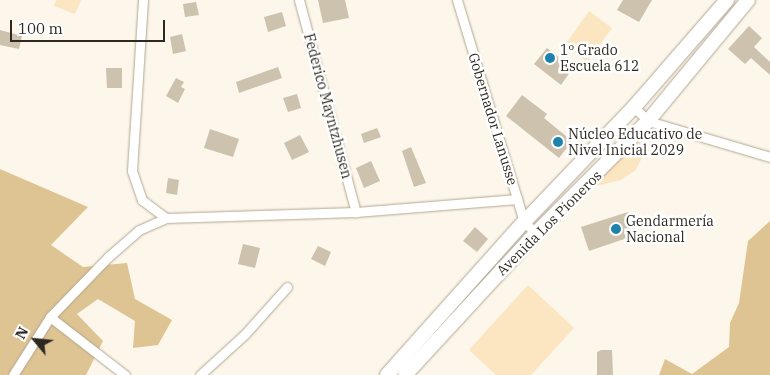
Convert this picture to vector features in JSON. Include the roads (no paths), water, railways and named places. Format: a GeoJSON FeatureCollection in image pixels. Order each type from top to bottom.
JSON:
{"type":"FeatureCollection","features":[{"type":"Feature","properties":{"kind":"main road","name":"Avenida Los Pioneros"},"geometry":{"type":"LineString","coordinates":[[392,374],[524,222],[634,107],[727,0]]}},
{"type":"Feature","properties":{"kind":"main road","name":"Avenida Los Pioneros"},"geometry":{"type":"LineString","coordinates":[[405,375],[536,233],[648,121],[748,0]]}},
{"type":"Feature","properties":{"kind":"street"},"geometry":{"type":"LineString","coordinates":[[143,0],[132,171],[142,200],[166,218]]}},
{"type":"Feature","properties":{"kind":"street","name":"Federico Mayntzhusen"},"geometry":{"type":"LineString","coordinates":[[299,0],[356,212]]}},
{"type":"Feature","properties":{"kind":"street","name":"Gobernador Lanusse"},"geometry":{"type":"LineString","coordinates":[[457,0],[524,222]]}},
{"type":"Feature","properties":{"kind":"street"},"geometry":{"type":"LineString","coordinates":[[634,107],[648,121],[770,157]]}},
{"type":"Feature","properties":{"kind":"street"},"geometry":{"type":"LineString","coordinates":[[13,375],[50,316],[139,230],[166,218],[356,212],[517,199]]}},
{"type":"Feature","properties":{"kind":"street"},"geometry":{"type":"LineString","coordinates":[[524,222],[536,233]]}},
{"type":"Feature","properties":{"kind":"street"},"geometry":{"type":"LineString","coordinates":[[200,375],[245,334],[287,286]]}},
{"type":"Feature","properties":{"kind":"street"},"geometry":{"type":"LineString","coordinates":[[50,316],[125,375]]}},
{"type":"Feature","properties":{"kind":"place","name":"1º Grado Escuela 612"},"geometry":{"type":"Point","coordinates":[550,58]}},
{"type":"Feature","properties":{"kind":"place","name":"Núcleo Educativo de Nivel Inicial 2029"},"geometry":{"type":"Point","coordinates":[558,142]}},
{"type":"Feature","properties":{"kind":"place","name":"Gendarmería Nacional"},"geometry":{"type":"Point","coordinates":[616,229]}}]}
